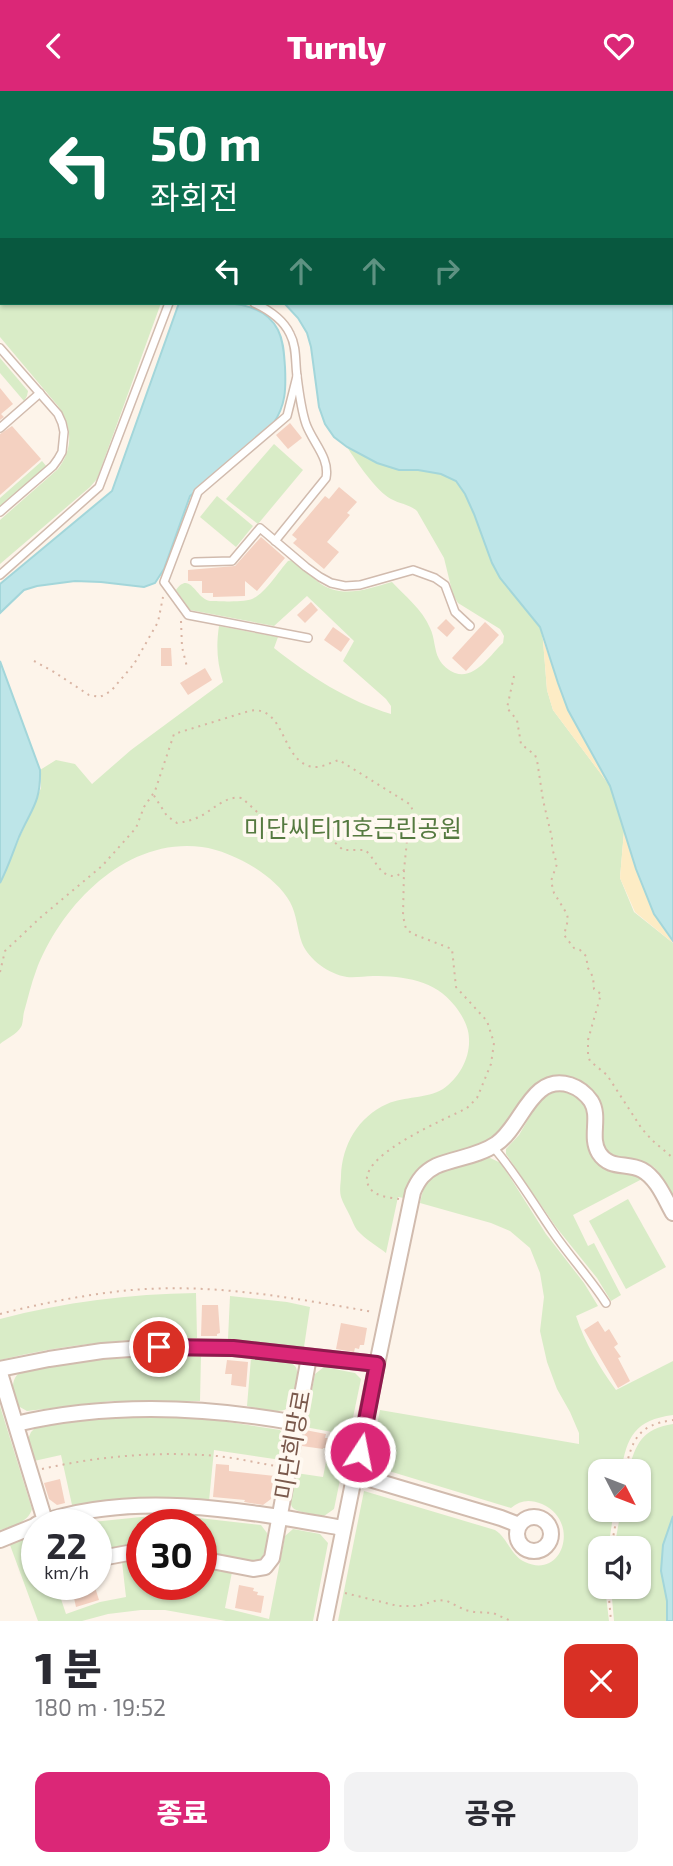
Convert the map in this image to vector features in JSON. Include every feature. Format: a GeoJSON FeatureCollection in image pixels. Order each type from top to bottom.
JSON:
{"type":"FeatureCollection","features":[{"type":"Feature","properties":{"kind":"street"},"geometry":{"type":"LineString","coordinates":[[325,1621],[417,1182],[436,1166],[492,1146],[506,1137],[538,1091],[556,1084],[574,1086],[589,1098],[594,1106],[597,1151],[609,1163],[634,1167],[646,1173],[673,1213]]}},
{"type":"Feature","properties":{"kind":"street","name":"미단희망로"},"geometry":{"type":"LineString","coordinates":[[37,1509],[0,1371],[49,1359],[102,1351],[159,1347],[233,1348],[309,1357],[272,1557],[265,1567],[253,1569],[217,1562]]}},
{"type":"Feature","properties":{"kind":"street"},"geometry":{"type":"LineString","coordinates":[[309,1357],[377,1364]]}},
{"type":"Feature","properties":{"kind":"street"},"geometry":{"type":"LineString","coordinates":[[16,1424],[77,1412],[137,1408],[217,1411],[298,1423]]}},
{"type":"Feature","properties":{"kind":"street"},"geometry":{"type":"LineString","coordinates":[[356,1475],[519,1525]]}},
{"type":"Feature","properties":{"kind":"street"},"geometry":{"type":"LineString","coordinates":[[103,1509],[139,1506],[192,1507],[343,1528]]}},
{"type":"Feature","properties":{"kind":"street"},"geometry":{"type":"LineString","coordinates":[[0,1540],[21,1532]]}},
{"type":"Feature","properties":{"kind":"lane"},"geometry":{"type":"LineString","coordinates":[[0,575],[99,487],[168,305]]}},
{"type":"Feature","properties":{"kind":"lane"},"geometry":{"type":"LineString","coordinates":[[257,305],[276,316],[291,335],[301,407],[328,469],[326,478],[275,541]]}},
{"type":"Feature","properties":{"kind":"lane"},"geometry":{"type":"LineString","coordinates":[[0,348],[58,414],[64,432],[62,452],[53,466],[0,512]]}},
{"type":"Feature","properties":{"kind":"lane"},"geometry":{"type":"LineString","coordinates":[[297,376],[287,416],[198,492],[164,582],[188,615],[308,638]]}},
{"type":"Feature","properties":{"kind":"lane"},"geometry":{"type":"LineString","coordinates":[[0,428],[40,393]]}},
{"type":"Feature","properties":{"kind":"lane"},"geometry":{"type":"LineString","coordinates":[[195,562],[232,561],[260,528],[331,583],[360,585],[413,570],[435,578],[445,585],[455,612],[470,626]]}},
{"type":"Feature","properties":{"kind":"lane"},"geometry":{"type":"LineString","coordinates":[[492,1146],[606,1303]]}},
{"type":"Feature","properties":{"kind":"path"},"geometry":{"type":"LineString","coordinates":[[34,661],[89,695],[100,697],[111,691],[134,664],[158,622],[164,582]]}},
{"type":"Feature","properties":{"kind":"path"},"geometry":{"type":"LineString","coordinates":[[179,603],[182,647],[187,667]]}},
{"type":"Feature","properties":{"kind":"path"},"geometry":{"type":"LineString","coordinates":[[514,676],[507,708],[517,719],[521,744],[535,755],[537,760],[557,864],[551,881],[554,893],[567,913],[564,935],[574,948],[586,956],[594,989],[601,994],[588,1040],[588,1056],[590,1061],[607,1075],[642,1129],[673,1158]]}},
{"type":"Feature","properties":{"kind":"path"},"geometry":{"type":"LineString","coordinates":[[0,972],[5,951],[102,866],[136,828],[144,807],[153,794],[174,734],[248,711],[264,711],[271,716],[294,755],[302,763],[318,767],[340,760],[411,805],[413,813],[408,831],[404,870],[403,916],[406,929],[452,950],[456,987],[487,1021],[492,1032],[494,1053],[478,1098],[471,1106],[399,1143],[370,1170],[367,1181],[374,1193],[403,1201]]}},
{"type":"Feature","properties":{"kind":"path"},"geometry":{"type":"LineString","coordinates":[[153,794],[167,816],[177,823],[199,817],[233,798],[242,798],[268,823],[317,826],[344,850],[365,850],[385,875],[405,881]]}},
{"type":"Feature","properties":{"kind":"path"},"geometry":{"type":"LineString","coordinates":[[397,877],[404,870]]}},
{"type":"Feature","properties":{"kind":"path"},"geometry":{"type":"LineString","coordinates":[[0,1314],[85,1296],[134,1290],[184,1289],[256,1293],[378,1312]]}},
{"type":"Feature","properties":{"kind":"path"},"geometry":{"type":"LineString","coordinates":[[628,1459],[638,1436],[647,1427],[673,1420]]}},
{"type":"Feature","properties":{"kind":"path"},"geometry":{"type":"LineString","coordinates":[[36,1470],[75,1462],[153,1455],[218,1456],[281,1467]]}},
{"type":"Feature","properties":{"kind":"path"},"geometry":{"type":"LineString","coordinates":[[341,1593],[398,1605],[418,1606],[438,1600],[447,1601],[465,1610],[493,1613],[511,1621]]}},
{"type":"Feature","properties":{"kind":"path"},"geometry":{"type":"LineString","coordinates":[[609,1599],[611,1621]]}},
{"type":"Feature","properties":{"kind":"green space"},"geometry":{"type":"Polygon","coordinates":[[[0,305],[160,305],[97,479],[0,564],[0,520],[58,469],[69,446],[69,430],[58,406],[0,337],[0,305]]]}},
{"type":"Feature","properties":{"kind":"green space"},"geometry":{"type":"Polygon","coordinates":[[[0,358],[28,391],[24,401],[0,373],[0,358]]]}},
{"type":"Feature","properties":{"kind":"green space"},"geometry":{"type":"Polygon","coordinates":[[[274,444],[303,470],[258,524],[226,499],[274,444]]]}},
{"type":"Feature","properties":{"kind":"green space","name":"미단씨티11호근린공원"},"geometry":{"type":"Polygon","coordinates":[[[347,447],[377,463],[399,470],[441,474],[456,481],[465,494],[500,578],[540,627],[547,690],[553,710],[610,786],[624,831],[620,878],[634,912],[673,943],[673,1198],[661,1175],[651,1165],[616,1158],[605,1150],[601,1139],[601,1110],[558,1078],[503,1134],[412,1179],[404,1198],[398,1197],[386,1253],[367,1239],[356,1228],[340,1194],[342,1165],[348,1143],[360,1124],[377,1110],[394,1101],[436,1092],[454,1079],[468,1053],[469,1035],[463,1017],[447,997],[418,981],[396,977],[347,977],[320,965],[305,949],[292,907],[283,892],[252,866],[214,849],[174,847],[148,853],[123,864],[79,900],[47,946],[31,986],[21,1027],[0,1044],[0,883],[41,788],[40,770],[56,760],[75,764],[92,784],[131,750],[223,682],[218,654],[219,626],[278,637],[274,648],[301,668],[344,695],[391,714],[391,706],[386,699],[343,661],[354,641],[307,596],[274,626],[190,610],[176,590],[181,585],[189,584],[210,601],[250,600],[259,595],[288,561],[292,560],[326,587],[344,592],[392,582],[423,615],[432,632],[439,659],[455,673],[476,670],[503,643],[504,636],[500,629],[458,603],[453,595],[444,558],[417,511],[385,495],[347,447]]]}},
{"type":"Feature","properties":{"kind":"green space"},"geometry":{"type":"Polygon","coordinates":[[[42,461],[47,467],[0,508],[0,498],[42,461]]]}},
{"type":"Feature","properties":{"kind":"green space"},"geometry":{"type":"Polygon","coordinates":[[[217,496],[253,526],[236,547],[200,517],[217,496]]]}},
{"type":"Feature","properties":{"kind":"green space"},"geometry":{"type":"Polygon","coordinates":[[[557,1089],[566,1090],[583,1099],[589,1117],[587,1142],[591,1152],[610,1170],[630,1172],[644,1178],[573,1215],[588,1246],[594,1243],[621,1295],[611,1301],[506,1154],[506,1149],[519,1135],[541,1097],[557,1089]]]}},
{"type":"Feature","properties":{"kind":"green space"},"geometry":{"type":"Polygon","coordinates":[[[488,1157],[501,1163],[546,1234],[584,1283],[598,1306],[576,1316],[593,1355],[616,1390],[673,1361],[673,1415],[660,1417],[641,1426],[630,1439],[624,1459],[588,1459],[588,1523],[612,1523],[610,1536],[588,1536],[588,1599],[606,1599],[609,1621],[338,1621],[364,1491],[495,1530],[525,1562],[538,1565],[549,1563],[557,1556],[562,1546],[564,1535],[561,1523],[554,1512],[542,1504],[525,1501],[511,1508],[369,1465],[380,1410],[579,1444],[579,1433],[547,1362],[540,1331],[544,1297],[540,1273],[530,1248],[510,1231],[491,1223],[420,1203],[429,1181],[448,1169],[488,1157]]]}},
{"type":"Feature","properties":{"kind":"green space"},"geometry":{"type":"Polygon","coordinates":[[[628,1199],[666,1267],[626,1289],[589,1221],[628,1199]]]}},
{"type":"Feature","properties":{"kind":"green space"},"geometry":{"type":"Polygon","coordinates":[[[196,1293],[197,1338],[98,1343],[0,1360],[0,1319],[97,1300],[196,1293]]]}},
{"type":"Feature","properties":{"kind":"green space"},"geometry":{"type":"Polygon","coordinates":[[[230,1296],[310,1307],[304,1347],[228,1339],[230,1296]]]}},
{"type":"Feature","properties":{"kind":"green space"},"geometry":{"type":"Polygon","coordinates":[[[201,1356],[200,1401],[112,1401],[27,1411],[18,1406],[14,1394],[13,1385],[18,1374],[63,1364],[109,1359],[201,1356]]]}},
{"type":"Feature","properties":{"kind":"green space"},"geometry":{"type":"Polygon","coordinates":[[[251,1358],[291,1363],[296,1367],[297,1375],[289,1407],[273,1411],[247,1406],[251,1358]]]}},
{"type":"Feature","properties":{"kind":"green space"},"geometry":{"type":"Polygon","coordinates":[[[324,1367],[355,1373],[361,1379],[334,1509],[324,1516],[295,1510],[291,1495],[296,1473],[323,1477],[332,1432],[305,1427],[315,1374],[324,1367]]]}},
{"type":"Feature","properties":{"kind":"green space"},"geometry":{"type":"Polygon","coordinates":[[[0,1406],[32,1509],[21,1509],[21,1522],[0,1530],[0,1406]]]}},
{"type":"Feature","properties":{"kind":"green space"},"geometry":{"type":"Polygon","coordinates":[[[148,1416],[209,1419],[280,1430],[284,1440],[281,1460],[214,1450],[209,1501],[137,1499],[72,1505],[61,1455],[34,1461],[28,1439],[37,1426],[148,1416]]]}},
{"type":"Feature","properties":{"kind":"green space"},"geometry":{"type":"Polygon","coordinates":[[[673,1424],[673,1516],[663,1545],[661,1571],[667,1601],[667,1621],[614,1621],[612,1599],[651,1599],[651,1536],[616,1536],[619,1523],[651,1523],[651,1459],[632,1459],[642,1439],[662,1426],[673,1424]]]}},
{"type":"Feature","properties":{"kind":"green space"},"geometry":{"type":"Polygon","coordinates":[[[126,1519],[126,1548],[112,1550],[112,1520],[126,1519]]]}},
{"type":"Feature","properties":{"kind":"green space"},"geometry":{"type":"Polygon","coordinates":[[[217,1520],[261,1525],[267,1533],[267,1541],[262,1557],[256,1562],[217,1555],[217,1520]]]}},
{"type":"Feature","properties":{"kind":"green space"},"geometry":{"type":"Polygon","coordinates":[[[293,1529],[320,1534],[328,1543],[313,1621],[226,1621],[165,1610],[141,1610],[108,1614],[82,1621],[38,1621],[30,1600],[61,1600],[66,1614],[100,1602],[126,1597],[126,1600],[217,1600],[217,1570],[232,1572],[225,1608],[269,1619],[285,1536],[293,1529]]]}},
{"type":"Feature","properties":{"kind":"green space"},"geometry":{"type":"Polygon","coordinates":[[[21,1540],[21,1575],[10,1545],[21,1540]]]}},
{"type":"Feature","properties":{"kind":"green space"},"geometry":{"type":"Polygon","coordinates":[[[122,1562],[126,1562],[126,1597],[122,1562]]]}},
{"type":"Feature","properties":{"kind":"sand"},"geometry":{"type":"Polygon","coordinates":[[[543,640],[568,710],[610,786],[553,710],[547,690],[543,640]]]}},
{"type":"Feature","properties":{"kind":"sand"},"geometry":{"type":"Polygon","coordinates":[[[624,831],[654,914],[673,943],[635,912],[620,878],[624,831]]]}},
{"type":"Feature","properties":{"kind":"water"},"geometry":{"type":"Polygon","coordinates":[[[178,305],[239,305],[260,311],[270,319],[281,339],[285,367],[284,397],[277,417],[273,424],[190,496],[164,569],[155,583],[144,587],[75,581],[37,586],[24,590],[0,613],[0,584],[112,491],[178,305]]]}},
{"type":"Feature","properties":{"kind":"water"},"geometry":{"type":"Polygon","coordinates":[[[286,305],[673,305],[673,941],[654,914],[636,869],[610,786],[568,710],[540,627],[500,578],[465,494],[456,481],[441,474],[399,470],[377,463],[334,437],[325,424],[319,407],[311,347],[298,318],[286,305]]]}},
{"type":"Feature","properties":{"kind":"water"},"geometry":{"type":"Polygon","coordinates":[[[0,661],[40,770],[40,781],[37,798],[0,883],[0,661]]]}},
{"type":"Feature","properties":{"kind":"water"},"geometry":{"type":"Polygon","coordinates":[[[673,1516],[673,1621],[667,1621],[667,1601],[661,1571],[663,1545],[673,1516]]]}},
{"type":"Feature","properties":{"kind":"building"},"geometry":{"type":"Polygon","coordinates":[[[0,388],[13,404],[1,414],[4,417],[0,420],[0,388]]]}},
{"type":"Feature","properties":{"kind":"building"},"geometry":{"type":"Polygon","coordinates":[[[290,423],[302,438],[288,449],[276,435],[290,423]]]}},
{"type":"Feature","properties":{"kind":"building"},"geometry":{"type":"Polygon","coordinates":[[[12,426],[41,459],[0,495],[0,434],[12,426]]]}},
{"type":"Feature","properties":{"kind":"building"},"geometry":{"type":"Polygon","coordinates":[[[339,487],[357,502],[347,513],[350,515],[327,542],[339,552],[324,569],[293,543],[297,539],[292,535],[325,496],[329,499],[339,487]]]}},
{"type":"Feature","properties":{"kind":"building"},"geometry":{"type":"Polygon","coordinates":[[[261,537],[285,558],[257,591],[245,581],[245,596],[213,597],[213,593],[202,593],[202,581],[188,581],[188,570],[235,566],[261,537]]]}},
{"type":"Feature","properties":{"kind":"building"},"geometry":{"type":"Polygon","coordinates":[[[311,602],[318,610],[305,623],[297,615],[311,602]]]}},
{"type":"Feature","properties":{"kind":"building"},"geometry":{"type":"Polygon","coordinates":[[[446,619],[455,628],[447,637],[437,628],[446,619]]]}},
{"type":"Feature","properties":{"kind":"building"},"geometry":{"type":"Polygon","coordinates":[[[485,622],[499,635],[466,671],[452,658],[485,622]]]}},
{"type":"Feature","properties":{"kind":"building"},"geometry":{"type":"Polygon","coordinates":[[[333,627],[350,639],[341,652],[324,640],[333,627]]]}},
{"type":"Feature","properties":{"kind":"building"},"geometry":{"type":"Polygon","coordinates":[[[161,648],[171,648],[172,666],[161,666],[161,648]]]}},
{"type":"Feature","properties":{"kind":"building"},"geometry":{"type":"Polygon","coordinates":[[[205,668],[212,680],[188,695],[180,683],[205,668]]]}},
{"type":"Feature","properties":{"kind":"building"},"geometry":{"type":"Polygon","coordinates":[[[202,1305],[218,1305],[220,1333],[217,1336],[201,1336],[202,1305]]]}},
{"type":"Feature","properties":{"kind":"building"},"geometry":{"type":"Polygon","coordinates":[[[598,1321],[605,1332],[609,1329],[618,1344],[614,1347],[630,1381],[618,1388],[584,1330],[598,1321]]]}},
{"type":"Feature","properties":{"kind":"building"},"geometry":{"type":"Polygon","coordinates":[[[341,1323],[367,1328],[364,1345],[360,1345],[359,1349],[355,1348],[354,1352],[336,1349],[341,1323]]]}},
{"type":"Feature","properties":{"kind":"building"},"geometry":{"type":"Polygon","coordinates":[[[227,1360],[248,1362],[246,1387],[231,1385],[232,1374],[225,1374],[227,1360]]]}},
{"type":"Feature","properties":{"kind":"building"},"geometry":{"type":"Polygon","coordinates":[[[305,1430],[326,1434],[326,1448],[302,1446],[305,1430]]]}},
{"type":"Feature","properties":{"kind":"building"},"geometry":{"type":"Polygon","coordinates":[[[216,1464],[229,1465],[229,1471],[275,1476],[271,1499],[263,1505],[213,1497],[216,1464]]]}},
{"type":"Feature","properties":{"kind":"building"},"geometry":{"type":"Polygon","coordinates":[[[60,1479],[65,1503],[57,1505],[49,1499],[44,1483],[60,1479]]]}},
{"type":"Feature","properties":{"kind":"building"},"geometry":{"type":"Polygon","coordinates":[[[239,1585],[254,1588],[253,1591],[258,1592],[257,1595],[264,1596],[261,1613],[235,1608],[239,1585]]]}},
{"type":"Feature","properties":{"kind":"building"},"geometry":{"type":"Polygon","coordinates":[[[74,1600],[99,1600],[76,1607],[74,1600]]]}},
{"type":"Feature","properties":{"kind":"route"},"geometry":{"type":"LineString","coordinates":[[159,1347],[233,1348],[377,1364],[360,1452]]}}]}
